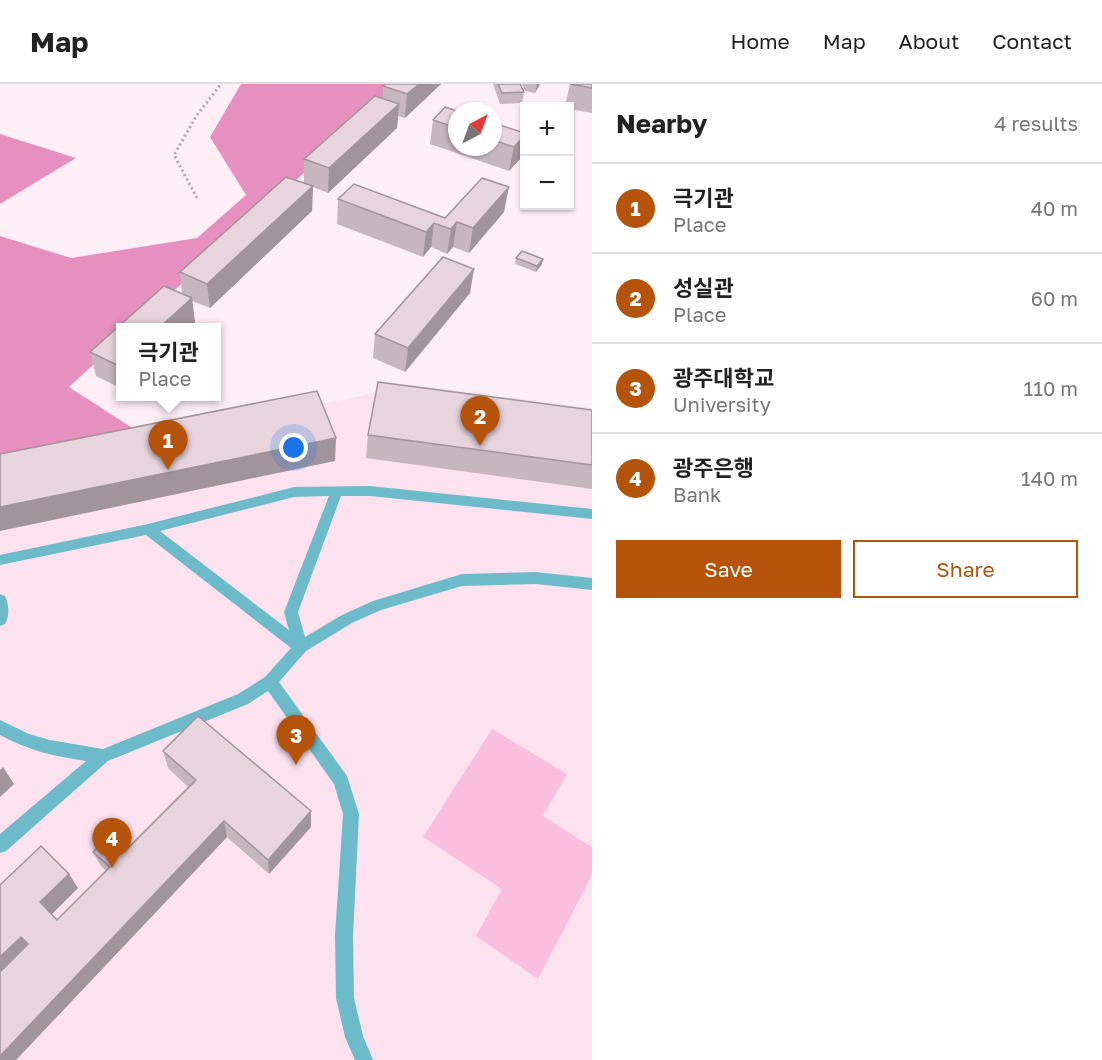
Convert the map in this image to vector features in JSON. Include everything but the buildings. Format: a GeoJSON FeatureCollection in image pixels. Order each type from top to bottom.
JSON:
{"type":"FeatureCollection","features":[{"type":"Feature","properties":{"kind":"lane"},"geometry":{"type":"LineString","coordinates":[[0,560],[148,529],[294,492],[370,490],[592,514]]}},
{"type":"Feature","properties":{"kind":"lane"},"geometry":{"type":"LineString","coordinates":[[301,647],[291,612],[337,491]]}},
{"type":"Feature","properties":{"kind":"lane"},"geometry":{"type":"LineString","coordinates":[[148,529],[301,647]]}},
{"type":"Feature","properties":{"kind":"lane"},"geometry":{"type":"LineString","coordinates":[[0,845],[103,756],[243,699],[270,682],[301,647],[378,605],[462,580],[536,578],[592,584]]}},
{"type":"Feature","properties":{"kind":"lane"},"geometry":{"type":"LineString","coordinates":[[0,600],[2,606],[0,620]]}},
{"type":"Feature","properties":{"kind":"lane"},"geometry":{"type":"LineString","coordinates":[[270,682],[341,781],[351,814],[344,936],[345,998],[354,1037],[364,1060]]}},
{"type":"Feature","properties":{"kind":"lane"},"geometry":{"type":"LineString","coordinates":[[0,727],[22,740],[64,752],[103,756]]}},
{"type":"Feature","properties":{"kind":"path"},"geometry":{"type":"LineString","coordinates":[[197,198],[174,155],[197,115],[221,84]]}},
{"type":"Feature","properties":{"kind":"shaded area"},"geometry":{"type":"Polygon","coordinates":[[[241,84],[402,84],[138,323],[116,323],[116,344],[69,387],[148,438],[0,470],[0,236],[71,258],[197,238],[246,195],[210,137],[241,84]]]}},
{"type":"Feature","properties":{"kind":"shaded area"},"geometry":{"type":"Polygon","coordinates":[[[0,134],[76,158],[0,204],[0,134]]]}},
{"type":"Feature","properties":{"kind":"shaded area"},"geometry":{"type":"Polygon","coordinates":[[[413,385],[592,408],[592,1060],[0,1060],[0,470],[413,385]]]}},
{"type":"Feature","properties":{"kind":"shaded area"},"geometry":{"type":"Polygon","coordinates":[[[492,729],[567,774],[543,816],[592,847],[592,875],[538,979],[476,936],[502,889],[423,837],[492,729]]]}},
{"type":"Feature","properties":{"kind":"place","name":"성실관"},"geometry":{"type":"Point","coordinates":[480,446]}},
{"type":"Feature","properties":{"kind":"place","name":"극기관"},"geometry":{"type":"Point","coordinates":[168,470]}},
{"type":"Feature","properties":{"kind":"place","name":"광주대학교"},"geometry":{"type":"Point","coordinates":[296,765]}},
{"type":"Feature","properties":{"kind":"place","name":"광주은행"},"geometry":{"type":"Point","coordinates":[112,868]}}]}
